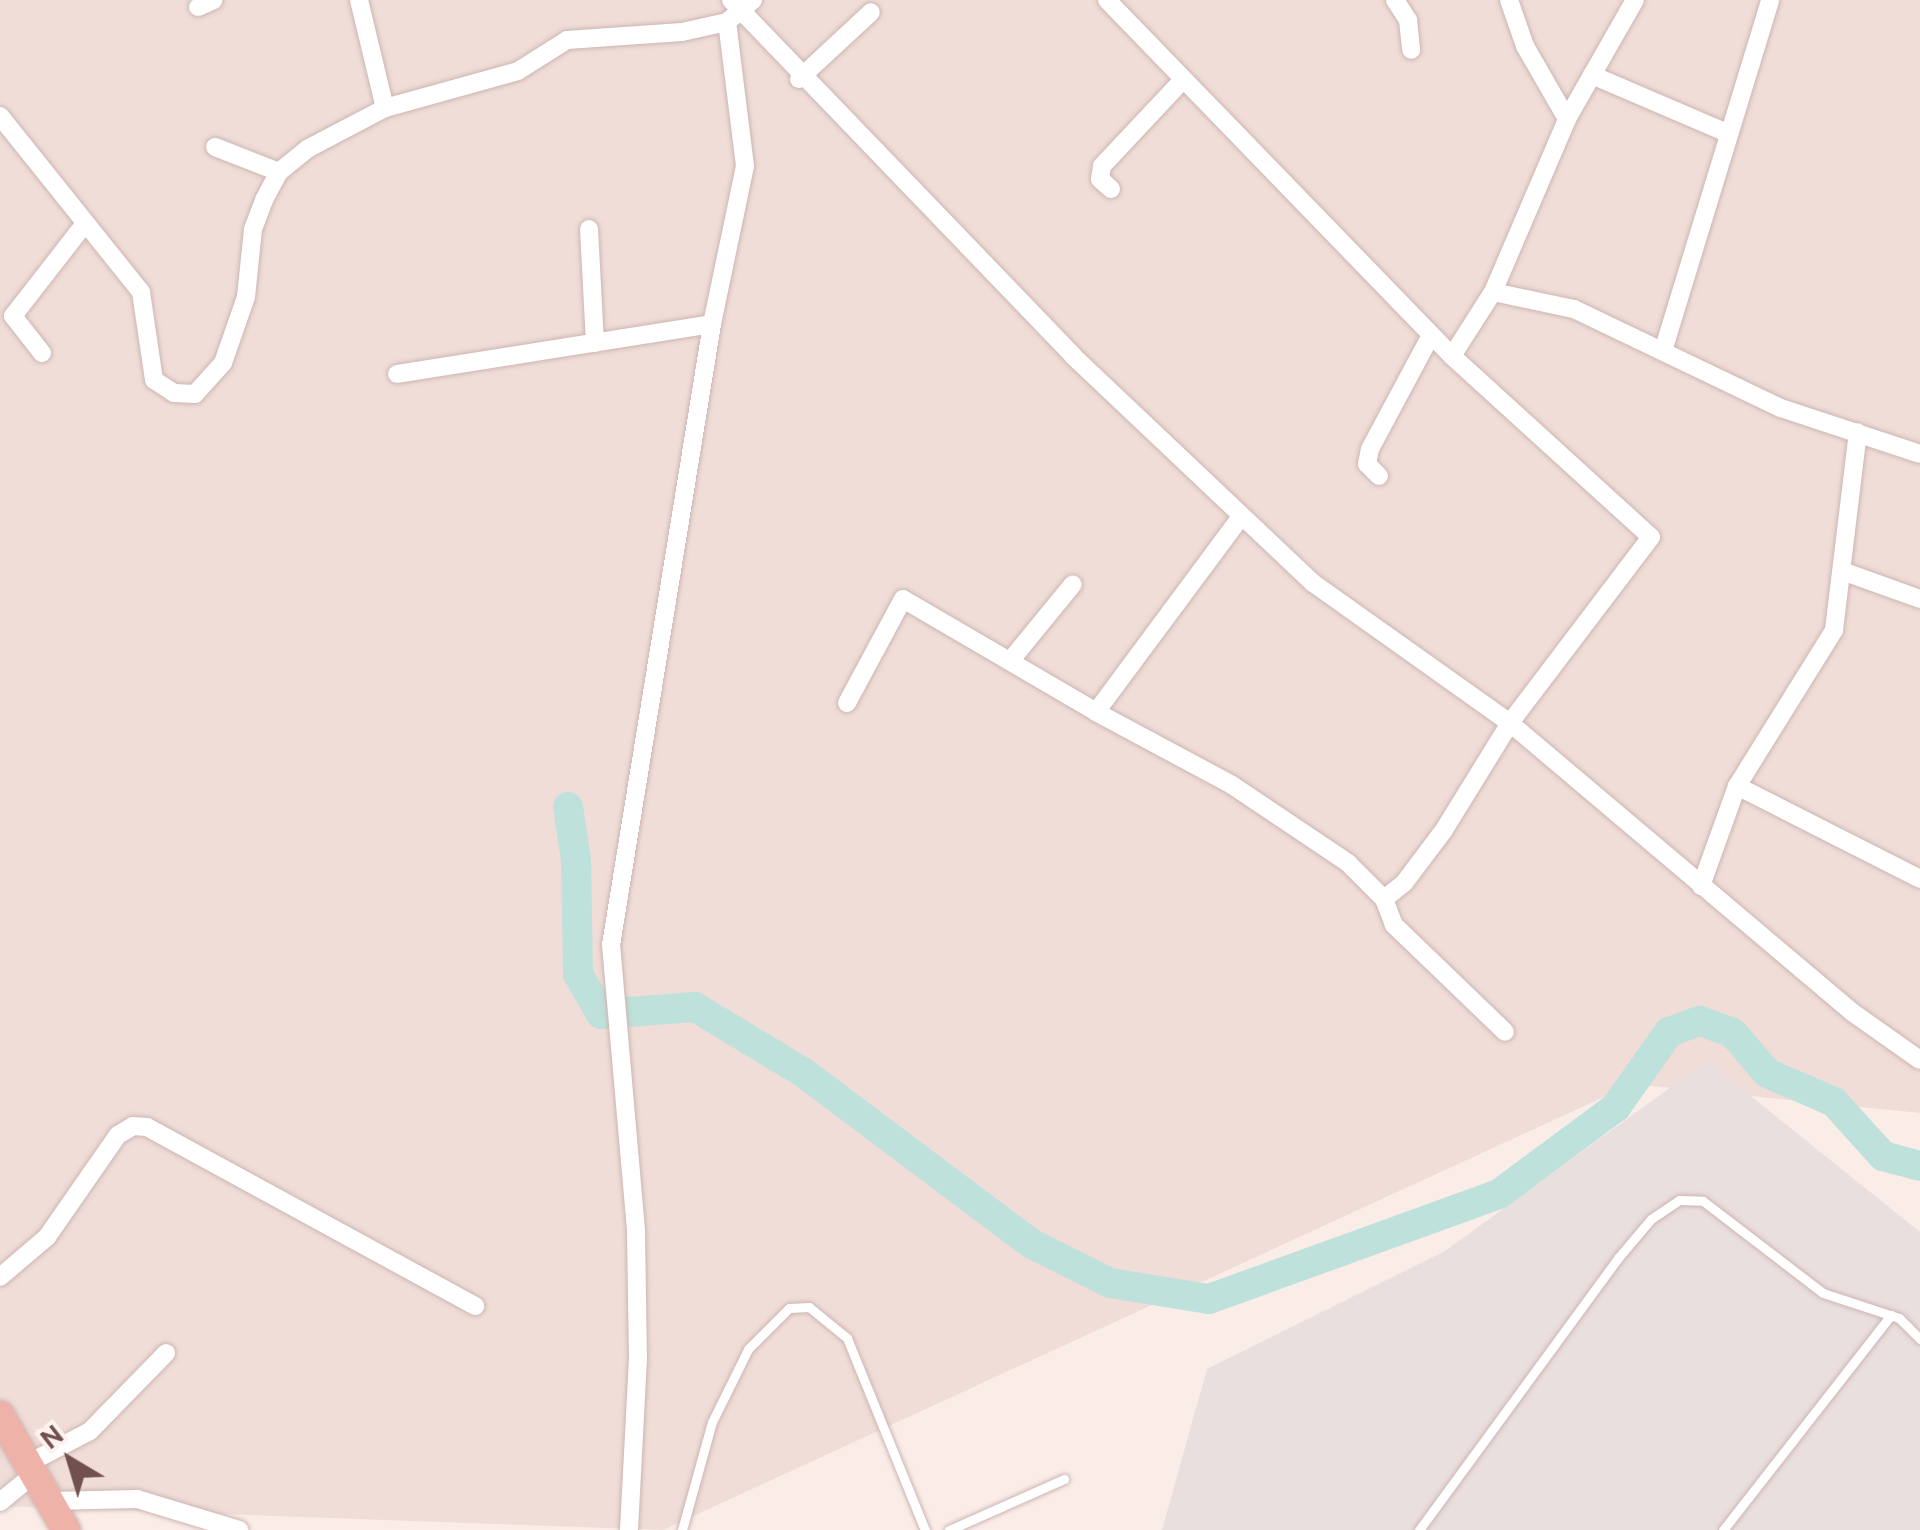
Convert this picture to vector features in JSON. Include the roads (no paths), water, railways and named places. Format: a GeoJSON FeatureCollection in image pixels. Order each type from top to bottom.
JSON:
{"type":"FeatureCollection","features":[{"type":"Feature","properties":{"kind":"highway"},"geometry":{"type":"LineString","coordinates":[[0,1415],[66,1530]]}},
{"type":"Feature","properties":{"kind":"street"},"geometry":{"type":"LineString","coordinates":[[359,0],[384,108]]}},
{"type":"Feature","properties":{"kind":"street"},"geometry":{"type":"LineString","coordinates":[[1106,0],[1181,82],[1452,356],[1651,537],[1510,723],[1444,830],[1404,883],[1384,899]]}},
{"type":"Feature","properties":{"kind":"street"},"geometry":{"type":"LineString","coordinates":[[1394,0],[1408,20],[1411,50]]}},
{"type":"Feature","properties":{"kind":"street"},"geometry":{"type":"LineString","coordinates":[[1452,356],[1493,292],[1567,120],[1635,0]]}},
{"type":"Feature","properties":{"kind":"street"},"geometry":{"type":"LineString","coordinates":[[1663,351],[1770,0]]}},
{"type":"Feature","properties":{"kind":"street"},"geometry":{"type":"LineString","coordinates":[[1512,2],[1525,46],[1567,120]]}},
{"type":"Feature","properties":{"kind":"street"},"geometry":{"type":"LineString","coordinates":[[0,116],[83,226],[141,292],[154,380],[174,393],[195,394],[223,363],[246,297],[253,229],[279,172],[333,132],[384,108],[518,71],[567,40],[682,32],[737,8]]}},
{"type":"Feature","properties":{"kind":"street"},"geometry":{"type":"LineString","coordinates":[[737,8],[800,78],[1240,518],[1312,583],[1510,723],[1701,886],[1920,1060]]}},
{"type":"Feature","properties":{"kind":"street"},"geometry":{"type":"LineString","coordinates":[[629,1530],[638,1360],[636,1230],[612,945],[712,324],[745,166],[737,8]]}},
{"type":"Feature","properties":{"kind":"street"},"geometry":{"type":"LineString","coordinates":[[800,78],[871,12]]}},
{"type":"Feature","properties":{"kind":"street"},"geometry":{"type":"LineString","coordinates":[[1592,75],[1727,133]]}},
{"type":"Feature","properties":{"kind":"street"},"geometry":{"type":"LineString","coordinates":[[1111,189],[1100,172],[1108,156],[1181,82]]}},
{"type":"Feature","properties":{"kind":"street"},"geometry":{"type":"LineString","coordinates":[[215,147],[279,172]]}},
{"type":"Feature","properties":{"kind":"street"},"geometry":{"type":"LineString","coordinates":[[42,352],[14,316],[83,226]]}},
{"type":"Feature","properties":{"kind":"street"},"geometry":{"type":"LineString","coordinates":[[590,229],[596,343]]}},
{"type":"Feature","properties":{"kind":"street"},"geometry":{"type":"LineString","coordinates":[[1493,292],[1574,308],[1782,408],[1920,454]]}},
{"type":"Feature","properties":{"kind":"street"},"geometry":{"type":"LineString","coordinates":[[397,374],[712,324]]}},
{"type":"Feature","properties":{"kind":"street"},"geometry":{"type":"LineString","coordinates":[[1379,476],[1367,464],[1370,449],[1431,335]]}},
{"type":"Feature","properties":{"kind":"street"},"geometry":{"type":"LineString","coordinates":[[1701,886],[1737,786],[1834,630],[1845,572],[1858,432]]}},
{"type":"Feature","properties":{"kind":"street"},"geometry":{"type":"LineString","coordinates":[[1096,712],[1240,518]]}},
{"type":"Feature","properties":{"kind":"street"},"geometry":{"type":"LineString","coordinates":[[1845,572],[1920,599]]}},
{"type":"Feature","properties":{"kind":"street"},"geometry":{"type":"LineString","coordinates":[[1010,661],[1074,584]]}},
{"type":"Feature","properties":{"kind":"street"},"geometry":{"type":"LineString","coordinates":[[847,704],[903,599],[1096,712],[1232,785],[1348,862],[1384,899],[1394,925],[1505,1032]]}},
{"type":"Feature","properties":{"kind":"street"},"geometry":{"type":"LineString","coordinates":[[1737,786],[1920,879]]}},
{"type":"Feature","properties":{"kind":"street"},"geometry":{"type":"LineString","coordinates":[[0,1277],[47,1237],[118,1135],[134,1126],[147,1127],[475,1306]]}},
{"type":"Feature","properties":{"kind":"street"},"geometry":{"type":"LineString","coordinates":[[0,1502],[30,1469],[90,1432],[166,1354]]}},
{"type":"Feature","properties":{"kind":"street"},"geometry":{"type":"LineString","coordinates":[[49,1501],[137,1498],[239,1530]]}},
{"type":"Feature","properties":{"kind":"lane"},"geometry":{"type":"LineString","coordinates":[[1418,1530],[1618,1258],[1651,1219],[1679,1200],[1703,1201],[1824,1293],[1891,1316],[1920,1339]]}},
{"type":"Feature","properties":{"kind":"lane"},"geometry":{"type":"LineString","coordinates":[[682,1530],[712,1422],[748,1349],[789,1308],[810,1306],[847,1338],[925,1530]]}},
{"type":"Feature","properties":{"kind":"lane"},"geometry":{"type":"LineString","coordinates":[[1723,1530],[1891,1316]]}},
{"type":"Feature","properties":{"kind":"lane"},"geometry":{"type":"LineString","coordinates":[[949,1530],[1064,1479]]}},
{"type":"Feature","properties":{"kind":"waterway"},"geometry":{"type":"LineString","coordinates":[[568,807],[576,859],[578,974],[601,1014],[695,1007],[804,1073],[1032,1244],[1110,1283],[1209,1299],[1499,1194],[1616,1107],[1669,1032],[1700,1021],[1733,1033],[1767,1073],[1834,1102],[1883,1156],[1920,1166]]}}]}
